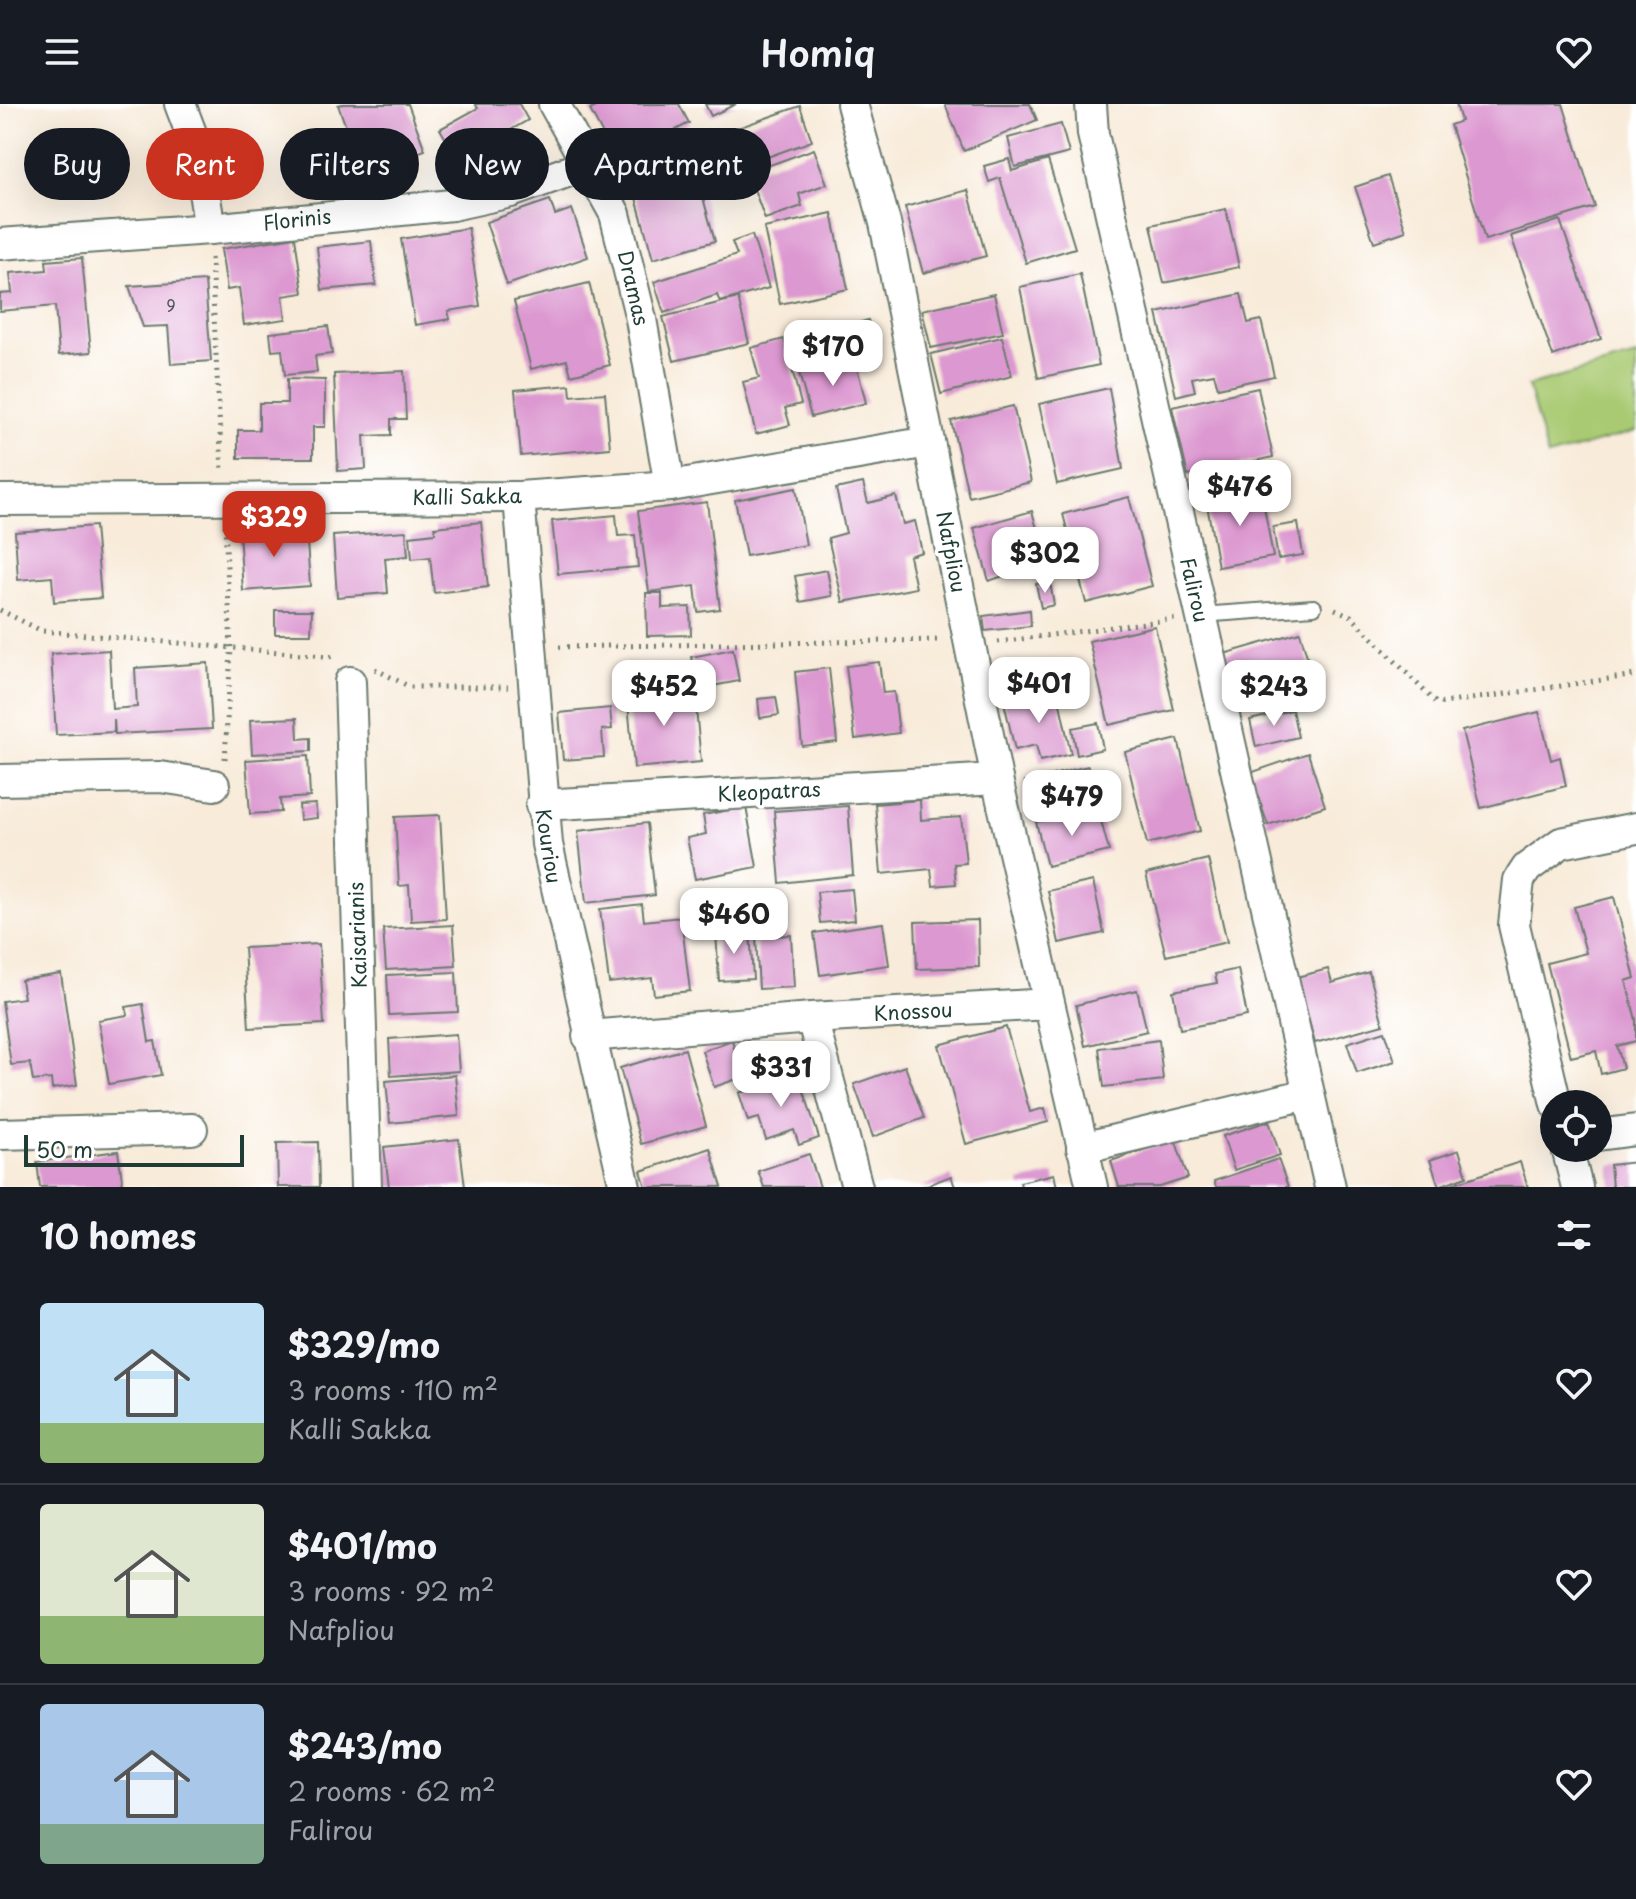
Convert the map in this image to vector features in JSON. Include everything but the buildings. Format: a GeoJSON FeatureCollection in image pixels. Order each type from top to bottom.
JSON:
{"type":"FeatureCollection","features":[{"type":"Feature","properties":{"kind":"street"},"geometry":{"type":"LineString","coordinates":[[180,104],[197,149],[210,229]]}},
{"type":"Feature","properties":{"kind":"street","name":"Dramas"},"geometry":{"type":"LineString","coordinates":[[554,104],[568,128]]}},
{"type":"Feature","properties":{"kind":"street","name":"Nafpliou"},"geometry":{"type":"LineString","coordinates":[[852,104],[885,223],[997,779],[1092,1187]]}},
{"type":"Feature","properties":{"kind":"street","name":"Falirou"},"geometry":{"type":"LineString","coordinates":[[1092,119],[1200,615],[1330,1187]]}},
{"type":"Feature","properties":{"kind":"street","name":"Florinis"},"geometry":{"type":"LineString","coordinates":[[0,244],[210,229],[452,205],[511,192],[565,173]]}},
{"type":"Feature","properties":{"kind":"street","name":"Dramas"},"geometry":{"type":"LineString","coordinates":[[608,200],[615,214],[641,319],[670,486]]}},
{"type":"Feature","properties":{"kind":"street","name":"Kalli Sakka"},"geometry":{"type":"LineString","coordinates":[[0,500],[519,497],[670,486],[929,442]]}},
{"type":"Feature","properties":{"kind":"street","name":"Kouriou"},"geometry":{"type":"LineString","coordinates":[[519,497],[541,805],[588,1036],[625,1187]]}},
{"type":"Feature","properties":{"kind":"street","name":"Kaisarianis"},"geometry":{"type":"LineString","coordinates":[[351,667],[366,1187]]}},
{"type":"Feature","properties":{"kind":"street"},"geometry":{"type":"LineString","coordinates":[[0,780],[160,777],[214,785]]}},
{"type":"Feature","properties":{"kind":"street","name":"Kleopatras"},"geometry":{"type":"LineString","coordinates":[[541,805],[997,779]]}},
{"type":"Feature","properties":{"kind":"street"},"geometry":{"type":"LineString","coordinates":[[1553,1090],[1514,925],[1519,880],[1527,868],[1561,843],[1636,828]]}},
{"type":"Feature","properties":{"kind":"street","name":"Knossou"},"geometry":{"type":"LineString","coordinates":[[588,1036],[812,1018],[1048,1004]]}},
{"type":"Feature","properties":{"kind":"street"},"geometry":{"type":"LineString","coordinates":[[812,1018],[857,1187]]}},
{"type":"Feature","properties":{"kind":"street"},"geometry":{"type":"LineString","coordinates":[[1082,1148],[1308,1094]]}},
{"type":"Feature","properties":{"kind":"street"},"geometry":{"type":"LineString","coordinates":[[0,1134],[192,1129]]}},
{"type":"Feature","properties":{"kind":"street"},"geometry":{"type":"LineString","coordinates":[[1612,1133],[1636,1130]]}},
{"type":"Feature","properties":{"kind":"street"},"geometry":{"type":"LineString","coordinates":[[1571,1162],[1577,1187]]}},
{"type":"Feature","properties":{"kind":"lane"},"geometry":{"type":"LineString","coordinates":[[1200,615],[1314,607]]}},
{"type":"Feature","properties":{"kind":"path"},"geometry":{"type":"LineString","coordinates":[[210,229],[231,649],[227,753],[214,785]]}},
{"type":"Feature","properties":{"kind":"path"},"geometry":{"type":"LineString","coordinates":[[1314,607],[1337,609],[1351,616],[1437,704],[1636,675]]}},
{"type":"Feature","properties":{"kind":"path"},"geometry":{"type":"LineString","coordinates":[[0,610],[42,631],[231,649],[351,667],[410,687],[533,688]]}},
{"type":"Feature","properties":{"kind":"path"},"geometry":{"type":"LineString","coordinates":[[530,648],[950,640],[970,646],[1200,615]]}},
{"type":"Feature","properties":{"kind":"green space"},"geometry":{"type":"Polygon","coordinates":[[[1636,356],[1636,431],[1548,457],[1528,386],[1636,356]]]}}]}
